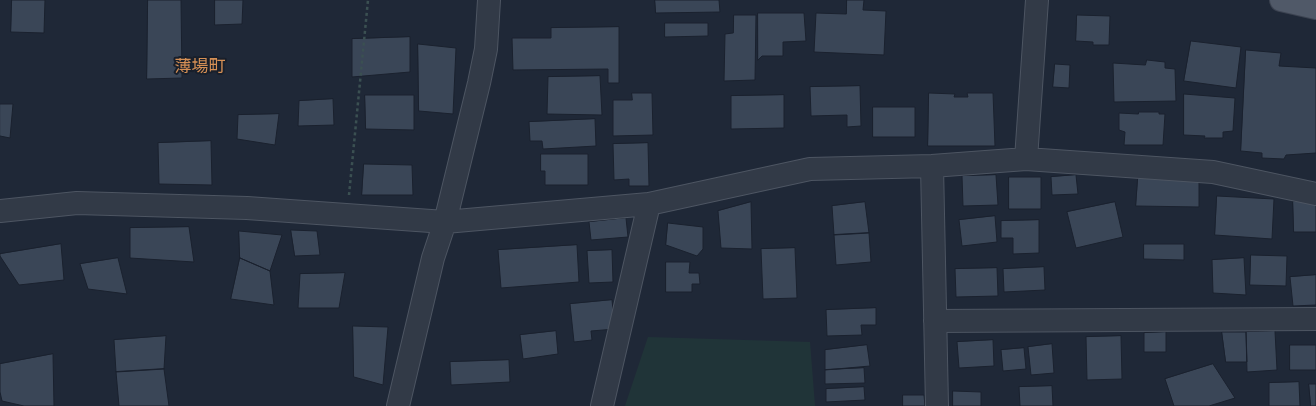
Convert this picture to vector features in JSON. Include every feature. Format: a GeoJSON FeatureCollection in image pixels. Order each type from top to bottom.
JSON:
{"type":"FeatureCollection","features":[{"type":"Feature","properties":{"kind":"main road"},"geometry":{"type":"LineString","coordinates":[[1281,0],[1316,8]]}},
{"type":"Feature","properties":{"kind":"street"},"geometry":{"type":"LineString","coordinates":[[398,406],[433,258],[445,222],[472,114],[486,49],[489,0]]}},
{"type":"Feature","properties":{"kind":"street"},"geometry":{"type":"LineString","coordinates":[[1026,159],[1036,0]]}},
{"type":"Feature","properties":{"kind":"street"},"geometry":{"type":"LineString","coordinates":[[0,212],[77,203],[247,208],[445,222],[649,204],[810,169],[932,166],[1026,159],[1213,172],[1316,194]]}},
{"type":"Feature","properties":{"kind":"street"},"geometry":{"type":"LineString","coordinates":[[932,166],[937,406]]}},
{"type":"Feature","properties":{"kind":"street"},"geometry":{"type":"LineString","coordinates":[[602,406],[649,204]]}},
{"type":"Feature","properties":{"kind":"street"},"geometry":{"type":"LineString","coordinates":[[935,321],[1316,319]]}},
{"type":"Feature","properties":{"kind":"path"},"geometry":{"type":"LineString","coordinates":[[348,215],[368,0]]}},
{"type":"Feature","properties":{"kind":"green space"},"geometry":{"type":"Polygon","coordinates":[[[648,337],[810,342],[815,406],[625,406],[648,337]]]}},
{"type":"Feature","properties":{"kind":"building"},"geometry":{"type":"Polygon","coordinates":[[[12,0],[45,0],[44,33],[11,32],[12,0]]]}},
{"type":"Feature","properties":{"kind":"building"},"geometry":{"type":"Polygon","coordinates":[[[148,0],[181,0],[182,78],[147,79],[148,0]]]}},
{"type":"Feature","properties":{"kind":"building"},"geometry":{"type":"Polygon","coordinates":[[[215,0],[243,0],[242,24],[215,25],[215,0]]]}},
{"type":"Feature","properties":{"kind":"building"},"geometry":{"type":"Polygon","coordinates":[[[655,0],[719,0],[720,12],[656,13],[655,0]]]}},
{"type":"Feature","properties":{"kind":"building"},"geometry":{"type":"Polygon","coordinates":[[[847,0],[864,0],[863,10],[886,11],[884,55],[814,52],[816,13],[846,14],[847,0]]]}},
{"type":"Feature","properties":{"kind":"building"},"geometry":{"type":"Polygon","coordinates":[[[758,13],[804,13],[806,41],[783,42],[783,56],[762,56],[758,60],[758,13]]]}},
{"type":"Feature","properties":{"kind":"building"},"geometry":{"type":"Polygon","coordinates":[[[734,15],[756,15],[755,80],[724,81],[725,34],[733,33],[734,15]]]}},
{"type":"Feature","properties":{"kind":"building"},"geometry":{"type":"Polygon","coordinates":[[[1077,15],[1110,16],[1109,45],[1093,45],[1093,42],[1076,41],[1077,15]]]}},
{"type":"Feature","properties":{"kind":"building"},"geometry":{"type":"Polygon","coordinates":[[[665,23],[708,23],[708,36],[665,37],[665,23]]]}},
{"type":"Feature","properties":{"kind":"building"},"geometry":{"type":"Polygon","coordinates":[[[619,27],[619,83],[608,83],[608,69],[513,70],[512,38],[551,38],[551,28],[619,27]]]}},
{"type":"Feature","properties":{"kind":"building"},"geometry":{"type":"Polygon","coordinates":[[[410,37],[410,72],[352,77],[352,39],[410,37]]]}},
{"type":"Feature","properties":{"kind":"building"},"geometry":{"type":"Polygon","coordinates":[[[1191,41],[1241,47],[1236,88],[1184,81],[1191,41]]]}},
{"type":"Feature","properties":{"kind":"building"},"geometry":{"type":"Polygon","coordinates":[[[418,44],[456,48],[453,114],[419,111],[418,44]]]}},
{"type":"Feature","properties":{"kind":"building"},"geometry":{"type":"Polygon","coordinates":[[[1246,50],[1281,53],[1279,66],[1316,68],[1316,153],[1286,155],[1284,159],[1262,158],[1262,153],[1241,151],[1246,50]]]}},
{"type":"Feature","properties":{"kind":"building"},"geometry":{"type":"Polygon","coordinates":[[[1147,60],[1165,62],[1165,68],[1175,69],[1176,101],[1114,102],[1113,63],[1145,65],[1147,60]]]}},
{"type":"Feature","properties":{"kind":"building"},"geometry":{"type":"Polygon","coordinates":[[[1055,64],[1070,65],[1069,88],[1053,87],[1055,64]]]}},
{"type":"Feature","properties":{"kind":"building"},"geometry":{"type":"Polygon","coordinates":[[[600,76],[602,115],[547,114],[548,77],[600,76]]]}},
{"type":"Feature","properties":{"kind":"building"},"geometry":{"type":"Polygon","coordinates":[[[860,86],[861,126],[847,127],[847,115],[811,116],[810,87],[860,86]]]}},
{"type":"Feature","properties":{"kind":"building"},"geometry":{"type":"Polygon","coordinates":[[[632,93],[652,93],[653,135],[613,136],[613,100],[632,100],[632,93]]]}},
{"type":"Feature","properties":{"kind":"building"},"geometry":{"type":"Polygon","coordinates":[[[929,93],[955,94],[954,97],[968,97],[967,93],[993,93],[995,146],[928,146],[929,93]]]}},
{"type":"Feature","properties":{"kind":"building"},"geometry":{"type":"Polygon","coordinates":[[[1184,94],[1235,98],[1233,131],[1223,132],[1223,138],[1204,138],[1205,136],[1184,135],[1184,94]]]}},
{"type":"Feature","properties":{"kind":"building"},"geometry":{"type":"Polygon","coordinates":[[[365,95],[414,95],[414,130],[366,129],[365,95]]]}},
{"type":"Feature","properties":{"kind":"building"},"geometry":{"type":"Polygon","coordinates":[[[784,95],[784,128],[731,129],[731,96],[784,95]]]}},
{"type":"Feature","properties":{"kind":"building"},"geometry":{"type":"Polygon","coordinates":[[[333,99],[334,125],[298,126],[299,101],[333,99]]]}},
{"type":"Feature","properties":{"kind":"building"},"geometry":{"type":"Polygon","coordinates":[[[0,104],[13,104],[10,138],[0,136],[0,104]]]}},
{"type":"Feature","properties":{"kind":"building"},"geometry":{"type":"Polygon","coordinates":[[[873,107],[915,107],[915,137],[873,137],[873,107]]]}},
{"type":"Feature","properties":{"kind":"building"},"geometry":{"type":"Polygon","coordinates":[[[1139,112],[1159,112],[1159,114],[1165,114],[1163,145],[1124,145],[1125,132],[1119,130],[1119,113],[1138,114],[1139,112]]]}},
{"type":"Feature","properties":{"kind":"building"},"geometry":{"type":"Polygon","coordinates":[[[279,114],[275,145],[237,139],[238,115],[279,114]]]}},
{"type":"Feature","properties":{"kind":"building"},"geometry":{"type":"Polygon","coordinates":[[[595,119],[596,146],[543,149],[542,141],[530,141],[529,122],[595,119]]]}},
{"type":"Feature","properties":{"kind":"building"},"geometry":{"type":"Polygon","coordinates":[[[211,141],[212,185],[159,184],[158,143],[211,141]]]}},
{"type":"Feature","properties":{"kind":"building"},"geometry":{"type":"Polygon","coordinates":[[[648,143],[649,186],[629,186],[629,179],[614,180],[613,144],[648,143]]]}},
{"type":"Feature","properties":{"kind":"building"},"geometry":{"type":"Polygon","coordinates":[[[541,154],[588,154],[588,185],[545,185],[545,171],[541,171],[541,154]]]}},
{"type":"Feature","properties":{"kind":"building"},"geometry":{"type":"Polygon","coordinates":[[[364,164],[412,165],[413,195],[362,195],[364,164]]]}},
{"type":"Feature","properties":{"kind":"building"},"geometry":{"type":"Polygon","coordinates":[[[996,175],[998,205],[963,206],[962,176],[996,175]]]}},
{"type":"Feature","properties":{"kind":"building"},"geometry":{"type":"Polygon","coordinates":[[[1076,175],[1078,194],[1052,195],[1051,177],[1076,175]]]}},
{"type":"Feature","properties":{"kind":"building"},"geometry":{"type":"Polygon","coordinates":[[[1009,177],[1041,177],[1041,209],[1009,209],[1009,177]]]}},
{"type":"Feature","properties":{"kind":"building"},"geometry":{"type":"Polygon","coordinates":[[[1138,178],[1199,180],[1199,207],[1136,206],[1138,178]]]}},
{"type":"Feature","properties":{"kind":"building"},"geometry":{"type":"Polygon","coordinates":[[[1217,196],[1274,199],[1272,239],[1215,235],[1217,196]]]}},
{"type":"Feature","properties":{"kind":"building"},"geometry":{"type":"Polygon","coordinates":[[[1293,201],[1316,202],[1316,232],[1294,232],[1293,201]]]}},
{"type":"Feature","properties":{"kind":"building"},"geometry":{"type":"Polygon","coordinates":[[[751,202],[752,249],[721,248],[718,211],[751,202]]]}},
{"type":"Feature","properties":{"kind":"building"},"geometry":{"type":"Polygon","coordinates":[[[865,202],[869,233],[834,235],[832,206],[865,202]]]}},
{"type":"Feature","properties":{"kind":"building"},"geometry":{"type":"Polygon","coordinates":[[[1115,202],[1123,237],[1076,248],[1067,212],[1115,202]]]}},
{"type":"Feature","properties":{"kind":"building"},"geometry":{"type":"Polygon","coordinates":[[[995,216],[997,242],[962,246],[959,220],[995,216]]]}},
{"type":"Feature","properties":{"kind":"building"},"geometry":{"type":"Polygon","coordinates":[[[626,218],[628,237],[591,240],[589,222],[626,218]]]}},
{"type":"Feature","properties":{"kind":"building"},"geometry":{"type":"Polygon","coordinates":[[[1039,220],[1039,253],[1013,254],[1013,238],[1001,238],[1001,221],[1039,220]]]}},
{"type":"Feature","properties":{"kind":"building"},"geometry":{"type":"Polygon","coordinates":[[[668,223],[703,227],[703,249],[697,256],[666,245],[668,223]]]}},
{"type":"Feature","properties":{"kind":"building"},"geometry":{"type":"Polygon","coordinates":[[[189,227],[194,262],[130,258],[130,228],[189,227]]]}},
{"type":"Feature","properties":{"kind":"building"},"geometry":{"type":"Polygon","coordinates":[[[291,230],[317,231],[320,255],[295,256],[291,230]]]}},
{"type":"Feature","properties":{"kind":"building"},"geometry":{"type":"Polygon","coordinates":[[[239,231],[282,235],[270,271],[240,258],[239,231]]]}},
{"type":"Feature","properties":{"kind":"building"},"geometry":{"type":"Polygon","coordinates":[[[869,233],[871,262],[836,265],[834,235],[869,233]]]}},
{"type":"Feature","properties":{"kind":"building"},"geometry":{"type":"Polygon","coordinates":[[[61,244],[64,280],[19,285],[0,256],[0,254],[61,244]]]}},
{"type":"Feature","properties":{"kind":"building"},"geometry":{"type":"Polygon","coordinates":[[[1144,244],[1184,244],[1184,260],[1144,259],[1144,244]]]}},
{"type":"Feature","properties":{"kind":"building"},"geometry":{"type":"Polygon","coordinates":[[[577,245],[579,282],[501,288],[498,250],[577,245]]]}},
{"type":"Feature","properties":{"kind":"building"},"geometry":{"type":"Polygon","coordinates":[[[795,248],[797,298],[763,299],[761,249],[795,248]]]}},
{"type":"Feature","properties":{"kind":"building"},"geometry":{"type":"Polygon","coordinates":[[[612,250],[613,282],[589,283],[587,251],[612,250]]]}},
{"type":"Feature","properties":{"kind":"building"},"geometry":{"type":"Polygon","coordinates":[[[1251,255],[1287,256],[1286,286],[1250,285],[1251,255]]]}},
{"type":"Feature","properties":{"kind":"building"},"geometry":{"type":"Polygon","coordinates":[[[118,258],[127,294],[88,289],[80,264],[118,258]]]}},
{"type":"Feature","properties":{"kind":"building"},"geometry":{"type":"Polygon","coordinates":[[[240,258],[270,271],[274,305],[231,299],[240,258]]]}},
{"type":"Feature","properties":{"kind":"building"},"geometry":{"type":"Polygon","coordinates":[[[1244,258],[1246,295],[1213,293],[1212,260],[1244,258]]]}},
{"type":"Feature","properties":{"kind":"building"},"geometry":{"type":"Polygon","coordinates":[[[666,262],[690,262],[689,273],[699,273],[700,284],[692,284],[692,292],[666,292],[666,262]]]}},
{"type":"Feature","properties":{"kind":"building"},"geometry":{"type":"Polygon","coordinates":[[[1044,267],[1045,290],[1004,292],[1003,269],[1044,267]]]}},
{"type":"Feature","properties":{"kind":"building"},"geometry":{"type":"Polygon","coordinates":[[[997,268],[998,296],[956,297],[955,269],[997,268]]]}},
{"type":"Feature","properties":{"kind":"building"},"geometry":{"type":"Polygon","coordinates":[[[345,273],[339,308],[298,308],[300,274],[345,273]]]}},
{"type":"Feature","properties":{"kind":"building"},"geometry":{"type":"Polygon","coordinates":[[[1316,275],[1316,305],[1293,306],[1290,277],[1316,275]]]}},
{"type":"Feature","properties":{"kind":"building"},"geometry":{"type":"Polygon","coordinates":[[[612,300],[615,329],[591,331],[592,340],[574,342],[570,304],[612,300]]]}},
{"type":"Feature","properties":{"kind":"building"},"geometry":{"type":"Polygon","coordinates":[[[876,308],[876,325],[861,325],[862,335],[827,336],[826,310],[876,308]]]}},
{"type":"Feature","properties":{"kind":"building"},"geometry":{"type":"Polygon","coordinates":[[[353,326],[388,327],[383,385],[354,377],[353,326]]]}},
{"type":"Feature","properties":{"kind":"building"},"geometry":{"type":"Polygon","coordinates":[[[556,331],[558,354],[523,359],[520,335],[556,331]]]}},
{"type":"Feature","properties":{"kind":"building"},"geometry":{"type":"Polygon","coordinates":[[[1275,331],[1277,370],[1247,372],[1246,332],[1275,331]]]}},
{"type":"Feature","properties":{"kind":"building"},"geometry":{"type":"Polygon","coordinates":[[[1166,332],[1166,352],[1144,352],[1144,333],[1166,332]]]}},
{"type":"Feature","properties":{"kind":"building"},"geometry":{"type":"Polygon","coordinates":[[[1222,332],[1246,332],[1247,362],[1226,362],[1222,332]]]}},
{"type":"Feature","properties":{"kind":"building"},"geometry":{"type":"Polygon","coordinates":[[[166,336],[164,369],[116,372],[114,340],[166,336]]]}},
{"type":"Feature","properties":{"kind":"building"},"geometry":{"type":"Polygon","coordinates":[[[1121,336],[1122,379],[1087,380],[1086,337],[1121,336]]]}},
{"type":"Feature","properties":{"kind":"building"},"geometry":{"type":"Polygon","coordinates":[[[993,340],[994,366],[959,368],[957,342],[993,340]]]}},
{"type":"Feature","properties":{"kind":"building"},"geometry":{"type":"Polygon","coordinates":[[[1052,344],[1054,373],[1031,375],[1028,347],[1052,344]]]}},
{"type":"Feature","properties":{"kind":"building"},"geometry":{"type":"Polygon","coordinates":[[[867,345],[870,366],[825,370],[825,350],[867,345]]]}},
{"type":"Feature","properties":{"kind":"building"},"geometry":{"type":"Polygon","coordinates":[[[1290,345],[1316,345],[1316,370],[1290,370],[1290,345]]]}},
{"type":"Feature","properties":{"kind":"building"},"geometry":{"type":"Polygon","coordinates":[[[1024,348],[1026,369],[1003,371],[1001,350],[1024,348]]]}},
{"type":"Feature","properties":{"kind":"building"},"geometry":{"type":"Polygon","coordinates":[[[53,354],[54,406],[24,406],[2,401],[0,392],[0,364],[53,354]]]}},
{"type":"Feature","properties":{"kind":"building"},"geometry":{"type":"Polygon","coordinates":[[[509,360],[510,382],[451,385],[450,362],[509,360]]]}},
{"type":"Feature","properties":{"kind":"building"},"geometry":{"type":"Polygon","coordinates":[[[1213,364],[1235,398],[1209,406],[1174,406],[1165,379],[1213,364]]]}},
{"type":"Feature","properties":{"kind":"building"},"geometry":{"type":"Polygon","coordinates":[[[864,368],[865,383],[825,384],[825,370],[864,368]]]}},
{"type":"Feature","properties":{"kind":"building"},"geometry":{"type":"Polygon","coordinates":[[[164,369],[169,406],[119,406],[116,372],[164,369]]]}},
{"type":"Feature","properties":{"kind":"building"},"geometry":{"type":"Polygon","coordinates":[[[1299,382],[1300,406],[1269,406],[1269,383],[1299,382]]]}},
{"type":"Feature","properties":{"kind":"building"},"geometry":{"type":"Polygon","coordinates":[[[1309,384],[1316,384],[1316,406],[1311,406],[1309,384]]]}},
{"type":"Feature","properties":{"kind":"building"},"geometry":{"type":"Polygon","coordinates":[[[1052,386],[1053,406],[1020,406],[1019,387],[1052,386]]]}},
{"type":"Feature","properties":{"kind":"building"},"geometry":{"type":"Polygon","coordinates":[[[864,387],[865,400],[826,402],[826,389],[864,387]]]}},
{"type":"Feature","properties":{"kind":"building"},"geometry":{"type":"Polygon","coordinates":[[[953,391],[981,392],[981,406],[953,406],[953,391]]]}},
{"type":"Feature","properties":{"kind":"building"},"geometry":{"type":"Polygon","coordinates":[[[903,395],[924,395],[925,406],[903,406],[903,395]]]}},
{"type":"Feature","properties":{"kind":"district","name":"薄場町"},"geometry":{"type":"Point","coordinates":[200,67]}}]}
